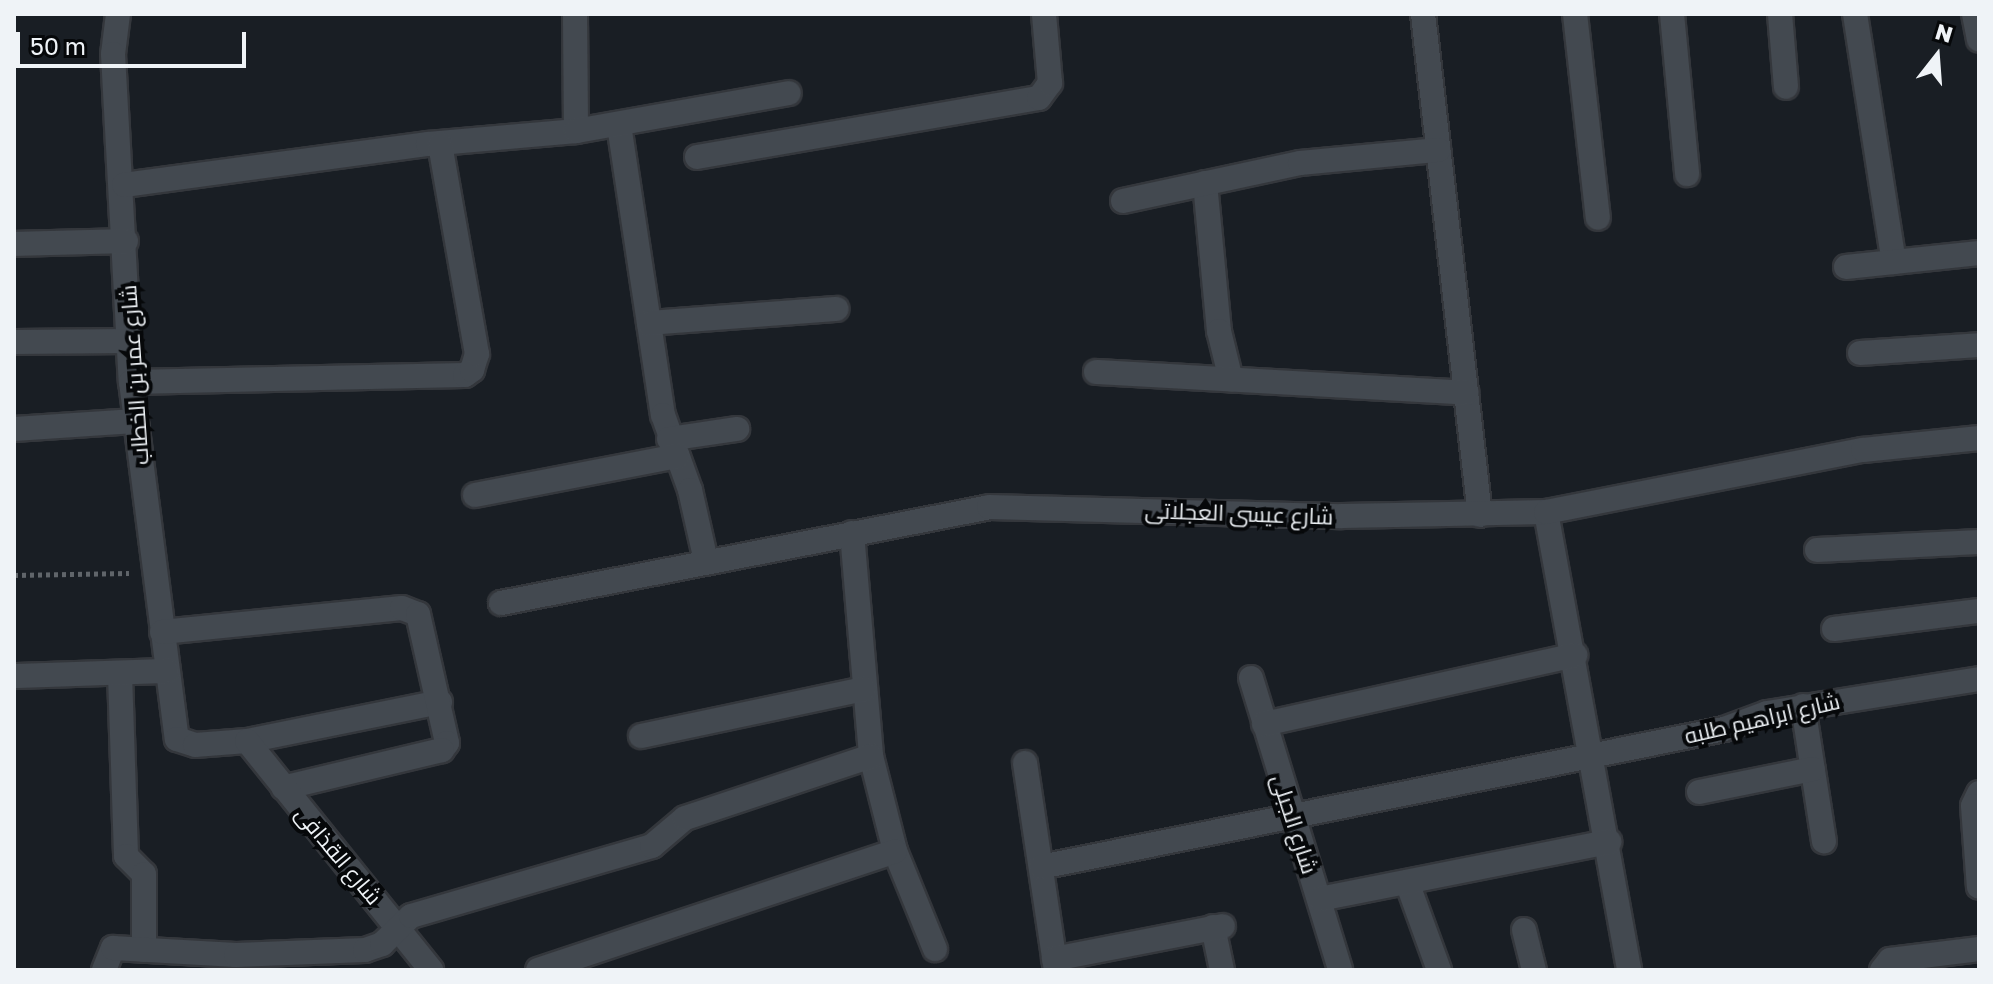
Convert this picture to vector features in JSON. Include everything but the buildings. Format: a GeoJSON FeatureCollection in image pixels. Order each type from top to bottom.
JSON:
{"type":"FeatureCollection","features":[{"type":"Feature","properties":{"kind":"street","name":"شارع عمر بن الخطاب"},"geometry":{"type":"LineString","coordinates":[[118,14],[113,54],[124,185],[131,382],[176,735],[183,744],[247,741]]}},
{"type":"Feature","properties":{"kind":"street"},"geometry":{"type":"LineString","coordinates":[[575,14],[576,131]]}},
{"type":"Feature","properties":{"kind":"street"},"geometry":{"type":"LineString","coordinates":[[697,157],[1039,98],[1050,83],[1044,14]]}},
{"type":"Feature","properties":{"kind":"street"},"geometry":{"type":"LineString","coordinates":[[1423,14],[1480,515]]}},
{"type":"Feature","properties":{"kind":"street"},"geometry":{"type":"LineString","coordinates":[[1575,14],[1598,218]]}},
{"type":"Feature","properties":{"kind":"street"},"geometry":{"type":"LineString","coordinates":[[1672,14],[1687,174]]}},
{"type":"Feature","properties":{"kind":"street"},"geometry":{"type":"LineString","coordinates":[[1780,14],[1786,87]]}},
{"type":"Feature","properties":{"kind":"street"},"geometry":{"type":"LineString","coordinates":[[1855,14],[1894,262]]}},
{"type":"Feature","properties":{"kind":"street"},"geometry":{"type":"LineString","coordinates":[[1974,14],[1979,40]]}},
{"type":"Feature","properties":{"kind":"street"},"geometry":{"type":"LineString","coordinates":[[124,185],[440,144],[576,131],[789,93]]}},
{"type":"Feature","properties":{"kind":"street"},"geometry":{"type":"LineString","coordinates":[[619,125],[649,323],[673,447],[706,561]]}},
{"type":"Feature","properties":{"kind":"street"},"geometry":{"type":"LineString","coordinates":[[131,382],[465,375],[472,370],[477,354],[440,144]]}},
{"type":"Feature","properties":{"kind":"street"},"geometry":{"type":"LineString","coordinates":[[1123,201],[1300,163],[1438,150]]}},
{"type":"Feature","properties":{"kind":"street"},"geometry":{"type":"LineString","coordinates":[[1205,183],[1219,331],[1231,380]]}},
{"type":"Feature","properties":{"kind":"street"},"geometry":{"type":"LineString","coordinates":[[14,244],[126,241]]}},
{"type":"Feature","properties":{"kind":"street"},"geometry":{"type":"LineString","coordinates":[[1846,267],[1979,253]]}},
{"type":"Feature","properties":{"kind":"street"},"geometry":{"type":"LineString","coordinates":[[649,323],[836,309]]}},
{"type":"Feature","properties":{"kind":"street"},"geometry":{"type":"LineString","coordinates":[[14,342],[130,341]]}},
{"type":"Feature","properties":{"kind":"street"},"geometry":{"type":"LineString","coordinates":[[1860,353],[1979,345]]}},
{"type":"Feature","properties":{"kind":"street"},"geometry":{"type":"LineString","coordinates":[[1096,372],[1466,393]]}},
{"type":"Feature","properties":{"kind":"street"},"geometry":{"type":"LineString","coordinates":[[14,429],[135,421]]}},
{"type":"Feature","properties":{"kind":"street"},"geometry":{"type":"LineString","coordinates":[[475,495],[737,429]]}},
{"type":"Feature","properties":{"kind":"street","name":"شارع عيسى العجلاتى"},"geometry":{"type":"LineString","coordinates":[[501,603],[989,507],[1480,515],[1546,512],[1863,450],[1979,438]]}},
{"type":"Feature","properties":{"kind":"street"},"geometry":{"type":"LineString","coordinates":[[1546,512],[1593,752],[1629,970]]}},
{"type":"Feature","properties":{"kind":"street"},"geometry":{"type":"LineString","coordinates":[[852,533],[871,756],[895,851],[935,949]]}},
{"type":"Feature","properties":{"kind":"street"},"geometry":{"type":"LineString","coordinates":[[1817,550],[1979,542]]}},
{"type":"Feature","properties":{"kind":"street"},"geometry":{"type":"LineString","coordinates":[[162,632],[410,609],[421,622],[448,737],[442,750],[283,788]]}},
{"type":"Feature","properties":{"kind":"street"},"geometry":{"type":"LineString","coordinates":[[1834,629],[1979,611]]}},
{"type":"Feature","properties":{"kind":"street"},"geometry":{"type":"LineString","coordinates":[[1264,724],[1575,655]]}},
{"type":"Feature","properties":{"kind":"street"},"geometry":{"type":"LineString","coordinates":[[14,676],[167,671]]}},
{"type":"Feature","properties":{"kind":"street"},"geometry":{"type":"LineString","coordinates":[[120,674],[126,856],[144,874],[144,950]]}},
{"type":"Feature","properties":{"kind":"street","name":"شارع الجبلى"},"geometry":{"type":"LineString","coordinates":[[1251,678],[1340,970]]}},
{"type":"Feature","properties":{"kind":"street","name":"شارع ابراهيم طلبه"},"geometry":{"type":"LineString","coordinates":[[1041,867],[1593,752],[1724,729],[1803,706],[1979,679]]}},
{"type":"Feature","properties":{"kind":"street"},"geometry":{"type":"LineString","coordinates":[[641,736],[864,689]]}},
{"type":"Feature","properties":{"kind":"street"},"geometry":{"type":"LineString","coordinates":[[247,741],[440,702]]}},
{"type":"Feature","properties":{"kind":"street"},"geometry":{"type":"LineString","coordinates":[[1803,706],[1824,841]]}},
{"type":"Feature","properties":{"kind":"street","name":"شارع القذافى"},"geometry":{"type":"LineString","coordinates":[[247,741],[399,925],[431,970]]}},
{"type":"Feature","properties":{"kind":"street"},"geometry":{"type":"LineString","coordinates":[[104,970],[113,948],[343,953],[382,944],[411,916],[652,846],[685,818],[871,756]]}},
{"type":"Feature","properties":{"kind":"street"},"geometry":{"type":"LineString","coordinates":[[1025,763],[1055,965],[1218,926],[1222,970]]}},
{"type":"Feature","properties":{"kind":"street"},"geometry":{"type":"LineString","coordinates":[[1699,792],[1813,769]]}},
{"type":"Feature","properties":{"kind":"street"},"geometry":{"type":"LineString","coordinates":[[1979,793],[1973,806],[1979,887]]}},
{"type":"Feature","properties":{"kind":"street"},"geometry":{"type":"LineString","coordinates":[[1320,899],[1609,842]]}},
{"type":"Feature","properties":{"kind":"street"},"geometry":{"type":"LineString","coordinates":[[538,970],[895,851]]}},
{"type":"Feature","properties":{"kind":"street"},"geometry":{"type":"LineString","coordinates":[[1407,882],[1439,970]]}},
{"type":"Feature","properties":{"kind":"street"},"geometry":{"type":"LineString","coordinates":[[1524,930],[1534,970]]}},
{"type":"Feature","properties":{"kind":"street"},"geometry":{"type":"LineString","coordinates":[[1882,970],[1890,960],[1979,949]]}},
{"type":"Feature","properties":{"kind":"path"},"geometry":{"type":"LineString","coordinates":[[14,575],[154,573]]}}]}
